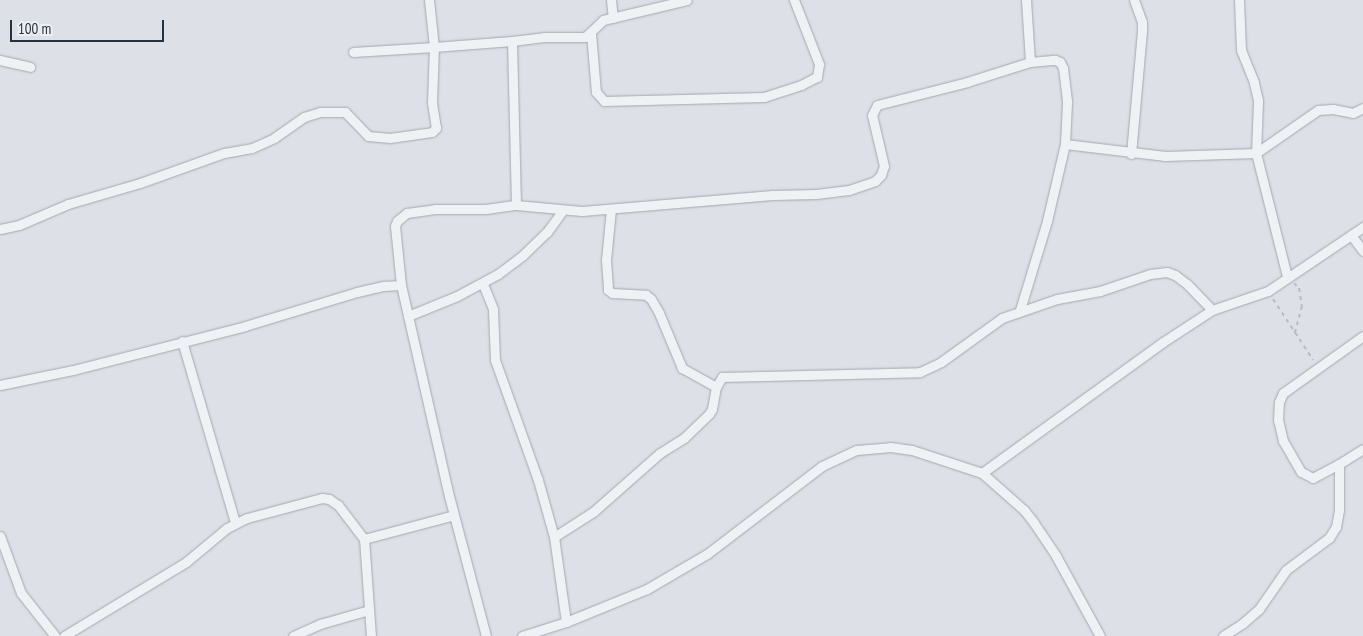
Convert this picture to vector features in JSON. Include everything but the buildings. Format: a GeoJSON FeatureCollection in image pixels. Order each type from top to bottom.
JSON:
{"type":"FeatureCollection","features":[{"type":"Feature","properties":{"kind":"street"},"geometry":{"type":"LineString","coordinates":[[0,229],[19,225],[68,204],[140,183],[224,152],[252,148],[274,138],[304,117],[320,112],[345,112],[368,136],[390,138],[432,132],[437,124],[432,103],[434,47],[429,0]]}},
{"type":"Feature","properties":{"kind":"street"},"geometry":{"type":"LineString","coordinates":[[611,0],[613,18]]}},
{"type":"Feature","properties":{"kind":"street"},"geometry":{"type":"LineString","coordinates":[[352,52],[512,41],[544,36],[585,37],[600,22],[687,0]]}},
{"type":"Feature","properties":{"kind":"street"},"geometry":{"type":"LineString","coordinates":[[591,33],[596,92],[604,101],[764,97],[802,85],[817,77],[819,64],[794,0]]}},
{"type":"Feature","properties":{"kind":"street"},"geometry":{"type":"LineString","coordinates":[[1026,0],[1030,62]]}},
{"type":"Feature","properties":{"kind":"street"},"geometry":{"type":"LineString","coordinates":[[1131,154],[1142,30],[1142,22],[1134,0]]}},
{"type":"Feature","properties":{"kind":"street"},"geometry":{"type":"LineString","coordinates":[[1239,0],[1241,50],[1254,83],[1258,102],[1256,153],[1287,276]]}},
{"type":"Feature","properties":{"kind":"street"},"geometry":{"type":"LineString","coordinates":[[512,41],[516,206]]}},
{"type":"Feature","properties":{"kind":"street"},"geometry":{"type":"LineString","coordinates":[[0,60],[30,67]]}},
{"type":"Feature","properties":{"kind":"street"},"geometry":{"type":"LineString","coordinates":[[486,636],[454,515],[401,285],[394,226],[407,213],[435,209],[486,209],[516,206],[563,210],[611,209],[849,190],[875,181],[881,175],[884,166],[872,115],[877,105],[904,96],[930,92],[967,82],[1030,62],[1055,60],[1060,62],[1063,68],[1067,103],[1064,144],[1047,221],[1020,310]]}},
{"type":"Feature","properties":{"kind":"street"},"geometry":{"type":"LineString","coordinates":[[1064,144],[1131,154],[1165,156],[1256,153],[1318,110],[1333,109],[1353,113],[1363,108]]}},
{"type":"Feature","properties":{"kind":"street"},"geometry":{"type":"LineString","coordinates":[[611,209],[606,260],[608,290],[612,293],[646,295],[651,299],[659,313],[682,368],[716,387]]}},
{"type":"Feature","properties":{"kind":"street"},"geometry":{"type":"LineString","coordinates":[[408,316],[483,284],[523,255],[546,232],[563,210]]}},
{"type":"Feature","properties":{"kind":"street"},"geometry":{"type":"LineString","coordinates":[[982,473],[1081,399],[1212,310],[1268,291],[1287,276],[1363,227]]}},
{"type":"Feature","properties":{"kind":"street"},"geometry":{"type":"LineString","coordinates":[[1351,235],[1363,251]]}},
{"type":"Feature","properties":{"kind":"street"},"geometry":{"type":"LineString","coordinates":[[554,537],[593,512],[660,453],[684,438],[712,410],[716,387],[722,377],[920,372],[957,352],[986,328],[1020,310],[1057,299],[1100,291],[1160,272],[1175,274],[1188,284],[1212,310]]}},
{"type":"Feature","properties":{"kind":"street"},"geometry":{"type":"LineString","coordinates":[[483,284],[492,309],[495,360],[510,397],[554,537],[566,622]]}},
{"type":"Feature","properties":{"kind":"street"},"geometry":{"type":"LineString","coordinates":[[0,386],[72,370],[245,326],[357,292],[384,286],[401,285]]}},
{"type":"Feature","properties":{"kind":"street"},"geometry":{"type":"LineString","coordinates":[[1363,336],[1280,397],[1279,430],[1286,447],[1305,476],[1313,478],[1363,449]]}},
{"type":"Feature","properties":{"kind":"street"},"geometry":{"type":"LineString","coordinates":[[182,341],[235,522]]}},
{"type":"Feature","properties":{"kind":"street"},"geometry":{"type":"LineString","coordinates":[[522,636],[566,622],[647,589],[707,554],[822,466],[857,450],[890,447],[912,450],[982,473],[1024,510],[1056,556],[1100,636]]}},
{"type":"Feature","properties":{"kind":"street"},"geometry":{"type":"LineString","coordinates":[[1223,636],[1259,609],[1286,570],[1329,538],[1336,527],[1339,510],[1339,464]]}},
{"type":"Feature","properties":{"kind":"street"},"geometry":{"type":"LineString","coordinates":[[64,636],[186,562],[235,522],[322,498],[338,505],[364,539],[371,636]]}},
{"type":"Feature","properties":{"kind":"street"},"geometry":{"type":"LineString","coordinates":[[364,539],[454,515]]}},
{"type":"Feature","properties":{"kind":"street"},"geometry":{"type":"LineString","coordinates":[[0,536],[21,593],[55,636]]}},
{"type":"Feature","properties":{"kind":"street"},"geometry":{"type":"LineString","coordinates":[[293,636],[326,622],[369,610]]}},
{"type":"Feature","properties":{"kind":"path"},"geometry":{"type":"LineString","coordinates":[[1287,276],[1300,288],[1302,306],[1295,333]]}},
{"type":"Feature","properties":{"kind":"path"},"geometry":{"type":"LineString","coordinates":[[1268,291],[1318,369]]}}]}
